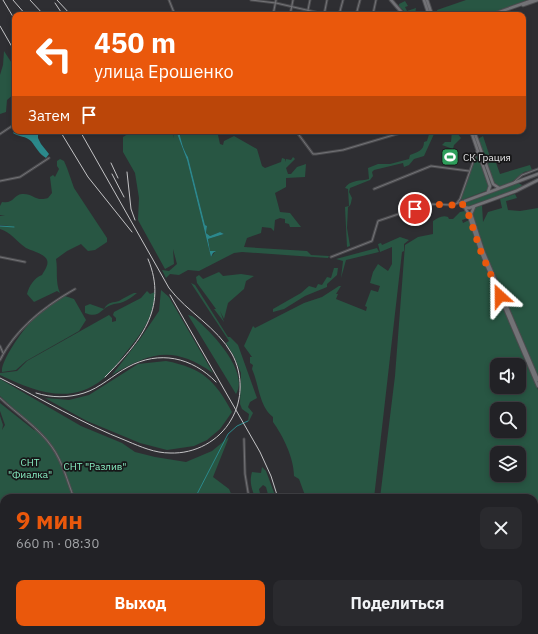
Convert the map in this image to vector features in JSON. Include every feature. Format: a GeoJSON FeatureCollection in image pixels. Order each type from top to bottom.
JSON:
{"type":"FeatureCollection","features":[{"type":"Feature","properties":{"kind":"main road"},"geometry":{"type":"LineString","coordinates":[[391,0],[401,12]]}},
{"type":"Feature","properties":{"kind":"main road"},"geometry":{"type":"LineString","coordinates":[[425,0],[430,12]]}},
{"type":"Feature","properties":{"kind":"main road"},"geometry":{"type":"LineString","coordinates":[[499,12],[533,0]]}},
{"type":"Feature","properties":{"kind":"main road"},"geometry":{"type":"LineString","coordinates":[[504,12],[538,0]]}},
{"type":"Feature","properties":{"kind":"main road"},"geometry":{"type":"LineString","coordinates":[[473,134],[490,186],[488,192]]}},
{"type":"Feature","properties":{"kind":"main road"},"geometry":{"type":"LineString","coordinates":[[473,134],[493,184],[496,187],[501,188]]}},
{"type":"Feature","properties":{"kind":"main road"},"geometry":{"type":"LineString","coordinates":[[538,174],[465,201],[464,206],[468,213],[489,271],[538,386]]}},
{"type":"Feature","properties":{"kind":"main road"},"geometry":{"type":"LineString","coordinates":[[464,206],[474,207],[522,189],[538,180]]}},
{"type":"Feature","properties":{"kind":"main road"},"geometry":{"type":"LineString","coordinates":[[518,182],[523,184],[522,189]]}},
{"type":"Feature","properties":{"kind":"main road"},"geometry":{"type":"LineString","coordinates":[[474,207],[471,214],[483,251],[538,380]]}},
{"type":"Feature","properties":{"kind":"street"},"geometry":{"type":"LineString","coordinates":[[169,0],[174,12]]}},
{"type":"Feature","properties":{"kind":"street"},"geometry":{"type":"LineString","coordinates":[[251,0],[276,3],[312,12]]}},
{"type":"Feature","properties":{"kind":"street"},"geometry":{"type":"LineString","coordinates":[[274,12],[276,0]]}},
{"type":"Feature","properties":{"kind":"street"},"geometry":{"type":"LineString","coordinates":[[291,12],[293,0]]}},
{"type":"Feature","properties":{"kind":"street"},"geometry":{"type":"LineString","coordinates":[[308,11],[310,0]]}},
{"type":"Feature","properties":{"kind":"street"},"geometry":{"type":"LineString","coordinates":[[325,12],[327,0]]}},
{"type":"Feature","properties":{"kind":"street"},"geometry":{"type":"LineString","coordinates":[[340,12],[343,0]]}},
{"type":"Feature","properties":{"kind":"street"},"geometry":{"type":"LineString","coordinates":[[357,12],[360,0]]}},
{"type":"Feature","properties":{"kind":"street"},"geometry":{"type":"LineString","coordinates":[[373,12],[376,0]]}},
{"type":"Feature","properties":{"kind":"street"},"geometry":{"type":"LineString","coordinates":[[0,134],[12,126]]}},
{"type":"Feature","properties":{"kind":"street"},"geometry":{"type":"LineString","coordinates":[[298,134],[313,154],[343,150],[397,134]]}},
{"type":"Feature","properties":{"kind":"street"},"geometry":{"type":"LineString","coordinates":[[456,204],[460,199],[477,148]]}},
{"type":"Feature","properties":{"kind":"street"},"geometry":{"type":"LineString","coordinates":[[0,181],[20,177],[49,158]]}},
{"type":"Feature","properties":{"kind":"street"},"geometry":{"type":"LineString","coordinates":[[374,189],[431,166],[469,171]]}},
{"type":"Feature","properties":{"kind":"street"},"geometry":{"type":"LineString","coordinates":[[511,184],[522,175],[538,169]]}},
{"type":"Feature","properties":{"kind":"street"},"geometry":{"type":"LineString","coordinates":[[460,199],[465,201]]}},
{"type":"Feature","properties":{"kind":"street"},"geometry":{"type":"LineString","coordinates":[[460,199],[464,206]]}},
{"type":"Feature","properties":{"kind":"street"},"geometry":{"type":"LineString","coordinates":[[331,257],[372,241],[378,221],[431,204],[456,204],[465,201]]}},
{"type":"Feature","properties":{"kind":"street"},"geometry":{"type":"LineString","coordinates":[[0,257],[25,262]]}},
{"type":"Feature","properties":{"kind":"street"},"geometry":{"type":"LineString","coordinates":[[0,360],[3,354],[38,313],[75,289]]}},
{"type":"Feature","properties":{"kind":"street"},"geometry":{"type":"LineString","coordinates":[[0,346],[3,354]]}},
{"type":"Feature","properties":{"kind":"street"},"geometry":{"type":"LineString","coordinates":[[0,398],[39,432],[51,446],[61,462],[73,494]]}},
{"type":"Feature","properties":{"kind":"street"},"geometry":{"type":"LineString","coordinates":[[244,439],[244,474],[248,494]]}},
{"type":"Feature","properties":{"kind":"green space"},"geometry":{"type":"Polygon","coordinates":[[[466,0],[527,0],[495,12],[437,12],[437,10],[466,0]]]}},
{"type":"Feature","properties":{"kind":"green space"},"geometry":{"type":"Polygon","coordinates":[[[405,1],[408,6],[405,7],[407,11],[416,8],[415,12],[405,12],[399,4],[405,1]]]}},
{"type":"Feature","properties":{"kind":"green space"},"geometry":{"type":"Polygon","coordinates":[[[4,51],[12,63],[12,96],[7,100],[6,112],[0,114],[0,75],[3,65],[4,51]]]}},
{"type":"Feature","properties":{"kind":"green space"},"geometry":{"type":"Polygon","coordinates":[[[128,134],[173,134],[174,138],[173,134],[177,134],[187,160],[211,257],[215,252],[210,251],[208,239],[224,234],[220,232],[210,236],[206,233],[207,226],[205,225],[188,157],[183,148],[180,134],[218,134],[220,144],[223,145],[224,141],[234,136],[257,149],[262,166],[265,168],[281,162],[282,158],[285,159],[286,162],[286,159],[291,160],[293,157],[295,159],[286,168],[288,174],[291,174],[297,167],[306,164],[305,177],[286,178],[286,187],[275,193],[280,212],[290,213],[301,227],[290,227],[289,224],[285,223],[285,219],[280,218],[275,220],[274,231],[271,228],[262,227],[261,233],[247,238],[244,247],[307,251],[311,255],[329,256],[328,258],[242,252],[234,253],[199,271],[188,270],[179,275],[170,274],[166,278],[162,270],[169,271],[177,264],[173,249],[174,264],[165,269],[138,220],[139,198],[135,173],[123,152],[123,137],[128,134]]]}},
{"type":"Feature","properties":{"kind":"green space"},"geometry":{"type":"Polygon","coordinates":[[[429,134],[434,134],[424,156],[414,159],[409,165],[404,167],[403,163],[374,170],[372,172],[373,176],[370,180],[350,188],[349,192],[352,198],[349,206],[348,189],[345,188],[347,185],[352,182],[369,179],[368,168],[378,164],[390,164],[409,159],[410,155],[418,152],[424,145],[424,142],[427,141],[429,134]]]}},
{"type":"Feature","properties":{"kind":"green space"},"geometry":{"type":"Polygon","coordinates":[[[452,134],[458,134],[461,138],[454,145],[453,149],[442,145],[445,142],[451,142],[452,134]]]}},
{"type":"Feature","properties":{"kind":"green space"},"geometry":{"type":"Polygon","coordinates":[[[483,136],[491,160],[487,162],[478,139],[483,136]]]}},
{"type":"Feature","properties":{"kind":"green space"},"geometry":{"type":"Polygon","coordinates":[[[476,156],[478,156],[489,186],[488,190],[462,200],[461,198],[476,156]]]}},
{"type":"Feature","properties":{"kind":"green space"},"geometry":{"type":"Polygon","coordinates":[[[60,159],[64,161],[74,188],[107,238],[107,242],[95,250],[88,251],[81,244],[67,251],[56,259],[58,289],[60,293],[57,291],[34,302],[27,294],[34,280],[42,275],[47,266],[47,260],[41,254],[26,248],[11,235],[0,229],[0,226],[9,226],[0,225],[0,216],[5,216],[0,215],[0,206],[2,202],[9,202],[22,194],[40,199],[48,198],[52,193],[50,177],[53,175],[55,177],[59,169],[57,166],[57,161],[60,159]]]}},
{"type":"Feature","properties":{"kind":"green space"},"geometry":{"type":"Polygon","coordinates":[[[495,160],[500,174],[530,165],[532,170],[524,172],[512,182],[499,187],[494,184],[487,164],[495,160]]]}},
{"type":"Feature","properties":{"kind":"green space"},"geometry":{"type":"Polygon","coordinates":[[[518,183],[522,185],[520,189],[469,207],[466,207],[464,204],[468,201],[518,183]]]}},
{"type":"Feature","properties":{"kind":"green space"},"geometry":{"type":"Polygon","coordinates":[[[515,194],[517,198],[506,201],[508,210],[520,211],[538,208],[538,376],[486,254],[472,212],[474,208],[482,205],[483,222],[488,212],[502,208],[500,199],[515,194]]]}},
{"type":"Feature","properties":{"kind":"green space"},"geometry":{"type":"Polygon","coordinates":[[[349,206],[347,228],[350,246],[347,247],[345,207],[349,206]]]}},
{"type":"Feature","properties":{"kind":"green space"},"geometry":{"type":"Polygon","coordinates":[[[465,211],[468,218],[462,220],[463,223],[469,220],[484,264],[524,358],[490,358],[490,394],[526,394],[526,362],[538,390],[538,494],[380,494],[395,376],[405,245],[418,237],[433,234],[433,221],[444,216],[448,217],[449,219],[453,219],[460,212],[465,211]]]}},
{"type":"Feature","properties":{"kind":"green space"},"geometry":{"type":"Polygon","coordinates":[[[400,237],[409,240],[404,244],[404,251],[402,252],[374,494],[305,494],[299,479],[294,476],[292,462],[287,448],[273,422],[273,417],[268,412],[262,401],[252,369],[253,365],[250,363],[250,357],[252,357],[244,346],[253,326],[255,328],[304,303],[322,297],[339,286],[341,286],[336,294],[338,294],[336,299],[366,311],[367,307],[365,306],[371,290],[378,292],[380,286],[370,283],[373,272],[378,264],[388,271],[392,264],[392,247],[380,252],[378,244],[381,243],[382,245],[400,237]]]}},
{"type":"Feature","properties":{"kind":"green space"},"geometry":{"type":"Polygon","coordinates":[[[377,248],[379,252],[346,260],[341,278],[343,261],[336,259],[377,248]]]}},
{"type":"Feature","properties":{"kind":"green space"},"geometry":{"type":"Polygon","coordinates":[[[334,268],[338,268],[337,275],[327,284],[327,287],[305,296],[284,309],[273,312],[273,309],[301,293],[309,286],[316,288],[318,284],[322,285],[327,277],[331,278],[334,268]]]}},
{"type":"Feature","properties":{"kind":"green space"},"geometry":{"type":"Polygon","coordinates":[[[219,272],[223,276],[241,274],[254,276],[246,281],[244,289],[228,303],[224,319],[220,311],[224,322],[197,283],[196,277],[199,275],[203,279],[219,272]]]}},
{"type":"Feature","properties":{"kind":"green space"},"geometry":{"type":"Polygon","coordinates":[[[191,283],[195,285],[228,337],[230,337],[238,345],[257,398],[250,402],[248,407],[253,413],[249,421],[249,414],[242,409],[240,404],[241,373],[234,356],[226,343],[229,341],[191,283]]]}},
{"type":"Feature","properties":{"kind":"green space"},"geometry":{"type":"Polygon","coordinates":[[[161,290],[169,297],[213,373],[186,358],[174,355],[162,355],[139,361],[112,375],[140,339],[159,311],[161,290]]]}},
{"type":"Feature","properties":{"kind":"green space"},"geometry":{"type":"Polygon","coordinates":[[[147,291],[150,294],[155,292],[154,301],[150,316],[142,331],[109,373],[103,379],[90,387],[78,392],[65,394],[52,393],[26,386],[0,375],[0,373],[17,371],[27,361],[109,315],[112,318],[112,322],[116,321],[116,318],[113,315],[114,312],[141,298],[147,291]]]}},
{"type":"Feature","properties":{"kind":"green space"},"geometry":{"type":"Polygon","coordinates":[[[134,293],[137,293],[125,301],[112,304],[100,313],[90,315],[85,313],[85,306],[90,304],[104,309],[109,303],[119,301],[134,293]]]}},
{"type":"Feature","properties":{"kind":"green space"},"geometry":{"type":"Polygon","coordinates":[[[65,296],[74,299],[86,320],[79,331],[26,361],[16,370],[2,372],[10,350],[34,317],[65,296]]]}},
{"type":"Feature","properties":{"kind":"green space"},"geometry":{"type":"Polygon","coordinates":[[[188,315],[192,316],[208,330],[226,351],[237,374],[239,385],[236,394],[188,315]]]}},
{"type":"Feature","properties":{"kind":"green space"},"geometry":{"type":"Polygon","coordinates":[[[166,361],[189,367],[206,377],[220,392],[232,412],[220,429],[207,440],[194,446],[167,450],[140,443],[87,421],[43,397],[52,401],[46,398],[69,400],[89,395],[138,364],[166,361]]]}},
{"type":"Feature","properties":{"kind":"green space"},"geometry":{"type":"Polygon","coordinates":[[[0,379],[81,426],[122,443],[135,452],[155,457],[186,462],[212,451],[229,437],[213,477],[229,489],[231,494],[0,494],[0,416],[3,425],[2,430],[5,425],[0,411],[0,403],[34,430],[38,431],[0,396],[0,379]]]}},
{"type":"Feature","properties":{"kind":"green space"},"geometry":{"type":"Polygon","coordinates":[[[262,467],[266,471],[275,494],[268,494],[266,487],[263,485],[259,489],[260,494],[254,494],[251,482],[252,472],[261,473],[262,467]]]}},
{"type":"Feature","properties":{"kind":"water"},"geometry":{"type":"Polygon","coordinates":[[[16,134],[38,134],[41,144],[49,154],[46,158],[39,152],[31,141],[16,134]]]}},
{"type":"Feature","properties":{"kind":"water"},"geometry":{"type":"Polygon","coordinates":[[[177,134],[180,134],[183,148],[188,157],[205,225],[207,226],[206,233],[210,236],[220,232],[224,234],[208,239],[210,251],[216,251],[211,257],[187,160],[177,134]]]}},
{"type":"Feature","properties":{"kind":"waterway"},"geometry":{"type":"LineString","coordinates":[[0,226],[14,227]]}},
{"type":"Feature","properties":{"kind":"waterway"},"geometry":{"type":"LineString","coordinates":[[197,494],[228,434],[237,426],[248,421]]}},
{"type":"Feature","properties":{"kind":"railway"},"geometry":{"type":"LineString","coordinates":[[3,0],[12,15]]}},
{"type":"Feature","properties":{"kind":"railway"},"geometry":{"type":"LineString","coordinates":[[13,0],[23,12]]}},
{"type":"Feature","properties":{"kind":"railway"},"geometry":{"type":"LineString","coordinates":[[30,0],[41,12]]}},
{"type":"Feature","properties":{"kind":"railway"},"geometry":{"type":"LineString","coordinates":[[57,0],[68,12]]}},
{"type":"Feature","properties":{"kind":"railway"},"geometry":{"type":"LineString","coordinates":[[55,3],[61,12]]}},
{"type":"Feature","properties":{"kind":"railway"},"geometry":{"type":"LineString","coordinates":[[0,26],[12,47]]}},
{"type":"Feature","properties":{"kind":"railway"},"geometry":{"type":"LineString","coordinates":[[62,134],[88,177],[132,232]]}},
{"type":"Feature","properties":{"kind":"railway"},"geometry":{"type":"LineString","coordinates":[[0,378],[111,434],[153,451],[164,453],[179,453],[197,449],[213,440],[231,420],[238,404],[240,378],[236,362],[232,354],[226,344],[184,305],[169,288],[82,134]]}},
{"type":"Feature","properties":{"kind":"railway"},"geometry":{"type":"LineString","coordinates":[[111,163],[118,178]]}},
{"type":"Feature","properties":{"kind":"railway"},"geometry":{"type":"LineString","coordinates":[[127,172],[131,209],[135,220]]}},
{"type":"Feature","properties":{"kind":"railway"},"geometry":{"type":"LineString","coordinates":[[112,174],[124,197]]}},
{"type":"Feature","properties":{"kind":"railway"},"geometry":{"type":"LineString","coordinates":[[105,377],[139,338],[153,309],[155,294],[154,277],[148,259]]}},
{"type":"Feature","properties":{"kind":"railway"},"geometry":{"type":"LineString","coordinates":[[170,295],[260,452],[271,476],[277,494]]}},
{"type":"Feature","properties":{"kind":"railway"},"geometry":{"type":"LineString","coordinates":[[36,393],[60,397],[84,393],[96,388],[128,367],[151,359],[163,358],[186,362],[207,373],[216,382]]}},
{"type":"Feature","properties":{"kind":"place","name":"СК Грация"},"geometry":{"type":"Point","coordinates":[450,157]}},
{"type":"Feature","properties":{"kind":"route"},"geometry":{"type":"LineString","coordinates":[[415,209],[428,204],[453,205],[461,202],[468,213],[481,252],[500,296]]}},
{"type":"Feature","properties":{"kind":"park label","name":"СНТ \"Разлив\""},"geometry":{"type":"Point","coordinates":[95,466]}},
{"type":"Feature","properties":{"kind":"park label","name":"СНТ \"Фиалка\""},"geometry":{"type":"Point","coordinates":[30,468]}}]}
